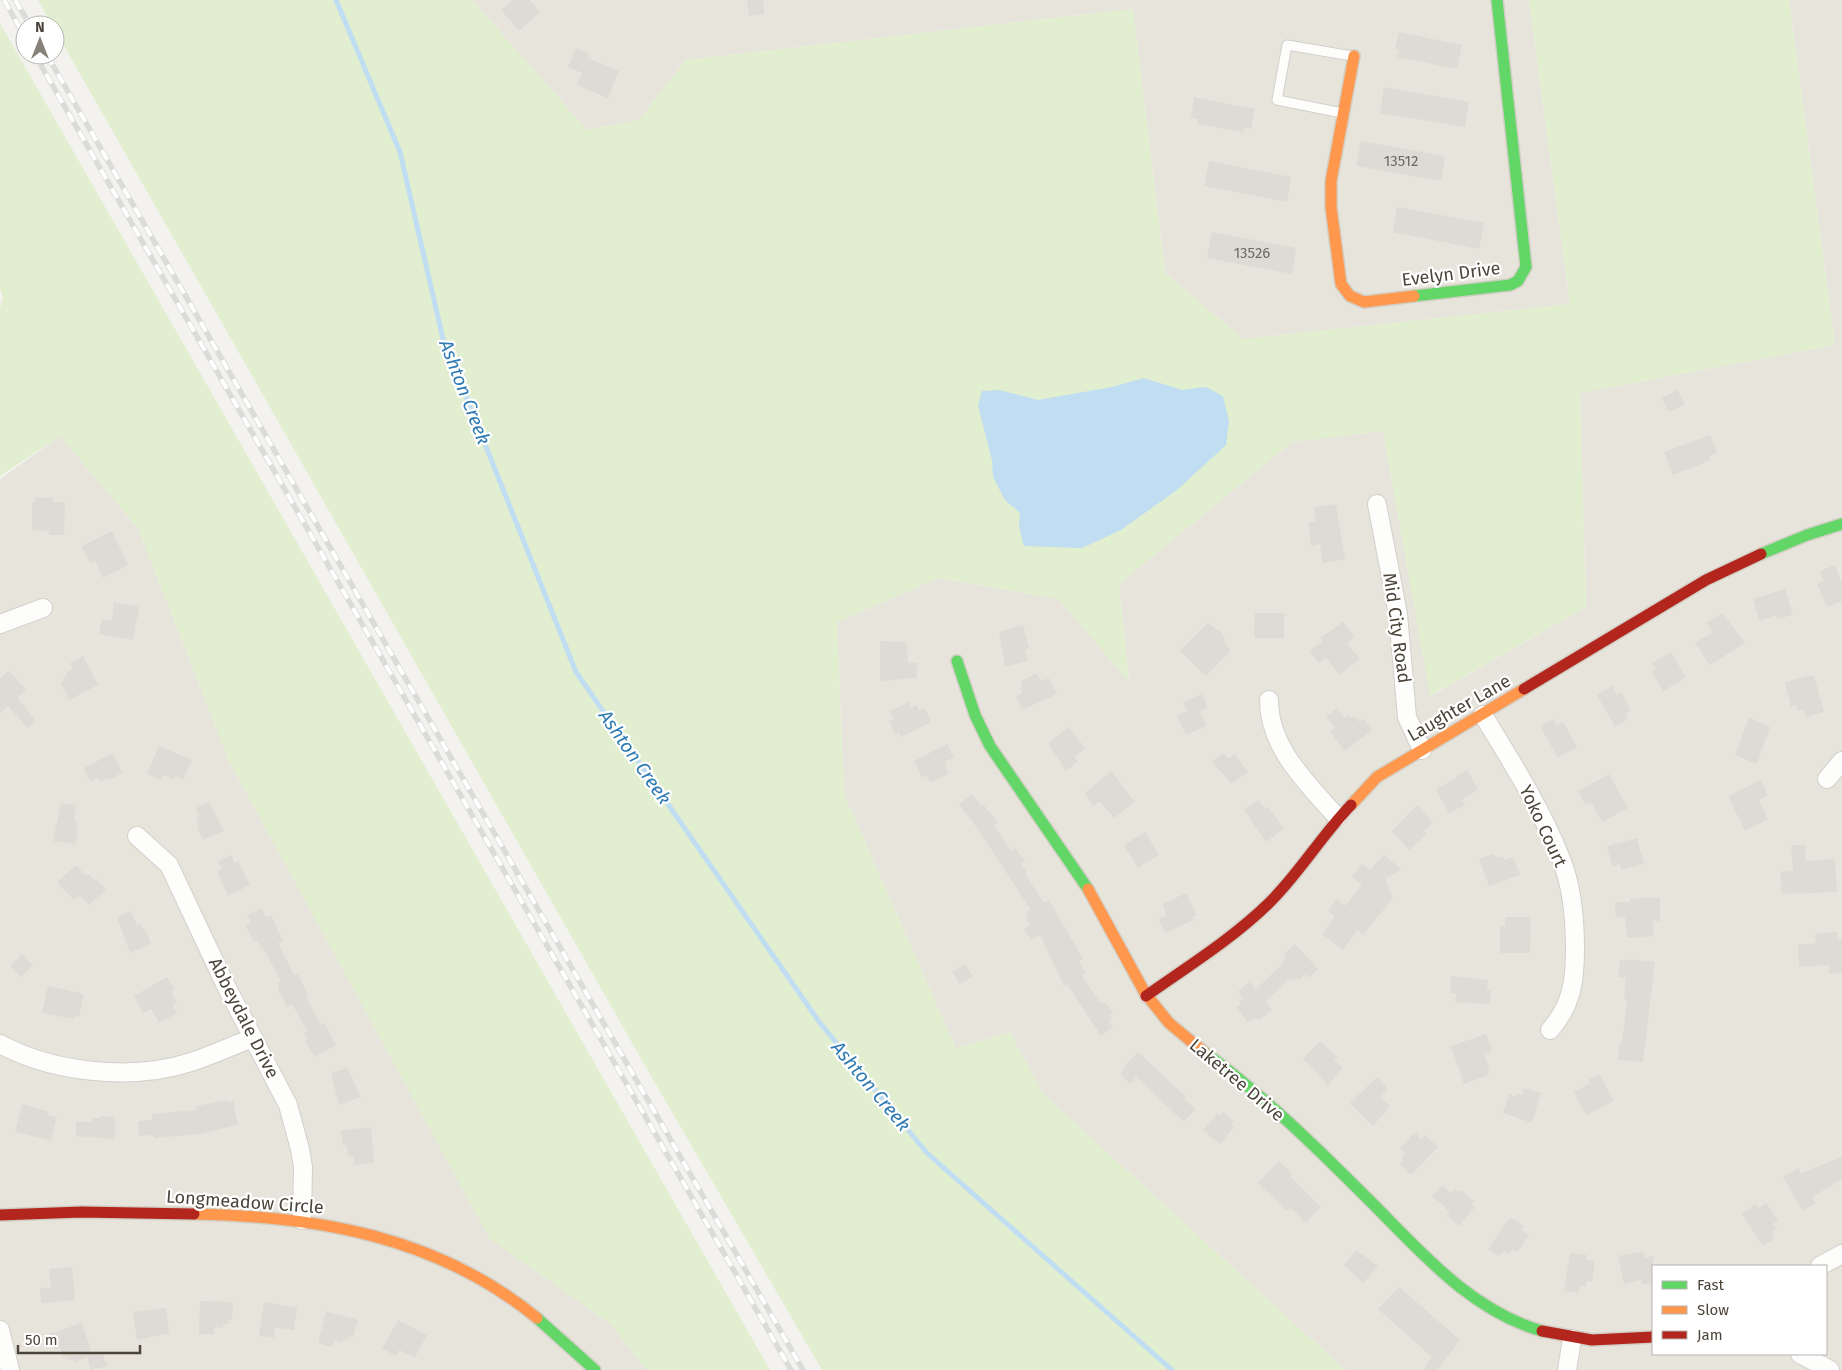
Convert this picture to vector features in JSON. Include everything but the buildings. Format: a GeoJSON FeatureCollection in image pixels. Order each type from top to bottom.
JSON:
{"type":"FeatureCollection","features":[{"type":"Feature","properties":{"kind":"street","name":"Evelyn Drive"},"geometry":{"type":"LineString","coordinates":[[1354,56],[1331,181],[1331,208],[1341,284],[1346,293],[1354,299],[1364,302],[1510,286],[1518,281],[1526,267],[1497,0]]}},
{"type":"Feature","properties":{"kind":"street","name":"Mid City Road"},"geometry":{"type":"LineString","coordinates":[[1377,504],[1398,614],[1407,717],[1422,750]]}},
{"type":"Feature","properties":{"kind":"street","name":"Laughter Lane"},"geometry":{"type":"LineString","coordinates":[[1146,996],[1247,923],[1268,904],[1292,878],[1337,817],[1377,777],[1706,580],[1751,557],[1798,538],[1842,524]]}},
{"type":"Feature","properties":{"kind":"street"},"geometry":{"type":"LineString","coordinates":[[0,624],[43,608]]}},
{"type":"Feature","properties":{"kind":"street","name":"Laketree Drive"},"geometry":{"type":"LineString","coordinates":[[957,661],[973,711],[989,745],[1005,771],[1059,843],[1090,893],[1129,969],[1146,996],[1169,1023],[1259,1095],[1442,1274],[1468,1295],[1497,1314],[1520,1325],[1572,1339],[1627,1341],[1652,1337]]}},
{"type":"Feature","properties":{"kind":"street"},"geometry":{"type":"LineString","coordinates":[[1269,700],[1272,728],[1278,742],[1295,768],[1337,817]]}},
{"type":"Feature","properties":{"kind":"street","name":"Yoko Court"},"geometry":{"type":"LineString","coordinates":[[1483,715],[1535,804],[1562,860],[1571,895],[1575,932],[1574,986],[1568,1003],[1550,1030]]}},
{"type":"Feature","properties":{"kind":"street"},"geometry":{"type":"LineString","coordinates":[[1827,779],[1842,761]]}},
{"type":"Feature","properties":{"kind":"street","name":"Abbeydale Drive"},"geometry":{"type":"LineString","coordinates":[[136,836],[169,865],[252,1038],[288,1105],[294,1123],[303,1167],[302,1220]]}},
{"type":"Feature","properties":{"kind":"street"},"geometry":{"type":"LineString","coordinates":[[0,1044],[47,1062],[81,1070],[115,1073],[150,1070],[190,1063],[252,1038]]}},
{"type":"Feature","properties":{"kind":"street","name":"Longmeadow Circle"},"geometry":{"type":"LineString","coordinates":[[0,1215],[27,1212],[109,1212],[249,1216],[302,1220],[372,1235],[406,1246],[481,1279],[509,1296],[547,1325],[596,1370]]}},
{"type":"Feature","properties":{"kind":"street"},"geometry":{"type":"LineString","coordinates":[[1822,1265],[1842,1254]]}},
{"type":"Feature","properties":{"kind":"street"},"geometry":{"type":"LineString","coordinates":[[0,1330],[10,1370]]}},
{"type":"Feature","properties":{"kind":"street"},"geometry":{"type":"LineString","coordinates":[[1567,1370],[1572,1339]]}},
{"type":"Feature","properties":{"kind":"street"},"geometry":{"type":"LineString","coordinates":[[1802,1355],[1830,1370]]}},
{"type":"Feature","properties":{"kind":"lane"},"geometry":{"type":"LineString","coordinates":[[1342,113],[1277,100],[1288,46],[1354,56]]}},
{"type":"Feature","properties":{"kind":"shaded area"},"geometry":{"type":"Polygon","coordinates":[[[472,0],[1529,0],[1570,304],[1243,339],[1165,273],[1133,9],[686,60],[639,120],[587,130],[472,0]]]}},
{"type":"Feature","properties":{"kind":"shaded area"},"geometry":{"type":"Polygon","coordinates":[[[1789,0],[1842,0],[1842,1370],[1345,1370],[1043,1094],[1010,1032],[956,1049],[844,794],[837,622],[939,578],[1059,599],[1129,681],[1119,584],[1292,442],[1383,431],[1431,696],[1586,607],[1580,393],[1835,345],[1789,0]]]}},
{"type":"Feature","properties":{"kind":"shaded area"},"geometry":{"type":"Polygon","coordinates":[[[60,436],[138,528],[230,763],[490,1238],[611,1324],[646,1370],[0,1370],[0,479],[60,436]]]}},
{"type":"Feature","properties":{"kind":"green space"},"geometry":{"type":"Polygon","coordinates":[[[38,0],[472,0],[587,130],[639,120],[686,60],[1133,9],[1165,273],[1243,339],[1570,304],[1529,0],[1789,0],[1835,345],[1580,393],[1586,607],[1430,696],[1383,431],[1292,442],[1119,584],[1129,682],[1059,599],[939,578],[837,622],[844,794],[956,1049],[1010,1032],[1043,1094],[1345,1370],[822,1370],[644,1064],[65,48],[65,15],[46,15],[38,0]]]}},
{"type":"Feature","properties":{"kind":"green space"},"geometry":{"type":"Polygon","coordinates":[[[0,23],[15,49],[15,65],[24,65],[770,1370],[646,1370],[611,1324],[490,1239],[230,763],[138,528],[60,436],[0,476],[0,308],[3,298],[0,288],[0,23]]]}},
{"type":"Feature","properties":{"kind":"water"},"geometry":{"type":"Polygon","coordinates":[[[1144,378],[1182,390],[1206,387],[1223,396],[1229,421],[1226,445],[1177,490],[1121,530],[1082,548],[1024,546],[1019,527],[1020,513],[1005,500],[993,477],[992,460],[978,406],[982,391],[999,390],[1038,400],[1112,387],[1144,378]]]}},
{"type":"Feature","properties":{"kind":"waterway","name":"Ashton Creek"},"geometry":{"type":"LineString","coordinates":[[336,0],[400,152],[443,339],[576,672],[820,1023],[927,1153],[1172,1370]]}},
{"type":"Feature","properties":{"kind":"railway"},"geometry":{"type":"LineString","coordinates":[[4,0],[15,19]]}},
{"type":"Feature","properties":{"kind":"railway"},"geometry":{"type":"LineString","coordinates":[[15,0],[24,15]]}},
{"type":"Feature","properties":{"kind":"railway"},"geometry":{"type":"LineString","coordinates":[[41,65],[791,1370]]}},
{"type":"Feature","properties":{"kind":"railway"},"geometry":{"type":"LineString","coordinates":[[53,65],[803,1370]]}},
{"type":"Feature","properties":{"kind":"traffic: fast"},"geometry":{"type":"LineString","coordinates":[[1414,296],[1510,285],[1518,281],[1526,267],[1497,0]]}},
{"type":"Feature","properties":{"kind":"traffic: fast"},"geometry":{"type":"LineString","coordinates":[[1761,554],[1807,535],[1842,524]]}},
{"type":"Feature","properties":{"kind":"traffic: fast"},"geometry":{"type":"LineString","coordinates":[[957,661],[975,715],[990,746],[1088,889]]}},
{"type":"Feature","properties":{"kind":"traffic: fast"},"geometry":{"type":"LineString","coordinates":[[1204,1052],[1247,1085],[1288,1121],[1446,1275],[1468,1293],[1491,1308],[1515,1321],[1542,1331]]}},
{"type":"Feature","properties":{"kind":"traffic: fast"},"geometry":{"type":"LineString","coordinates":[[537,1318],[595,1370]]}},
{"type":"Feature","properties":{"kind":"traffic: slow"},"geometry":{"type":"LineString","coordinates":[[1354,56],[1331,181],[1331,207],[1341,284],[1350,296],[1364,302],[1414,296]]}},
{"type":"Feature","properties":{"kind":"traffic: slow"},"geometry":{"type":"LineString","coordinates":[[1351,805],[1377,777],[1524,689]]}},
{"type":"Feature","properties":{"kind":"traffic: slow"},"geometry":{"type":"LineString","coordinates":[[1088,889],[1145,993],[1169,1023],[1204,1052]]}},
{"type":"Feature","properties":{"kind":"traffic: slow"},"geometry":{"type":"LineString","coordinates":[[194,1214],[286,1220],[331,1226],[375,1236],[418,1250],[459,1268],[499,1290],[537,1318]]}},
{"type":"Feature","properties":{"kind":"traffic: jam"},"geometry":{"type":"LineString","coordinates":[[1524,689],[1706,580],[1761,554]]}},
{"type":"Feature","properties":{"kind":"traffic: jam"},"geometry":{"type":"LineString","coordinates":[[1146,996],[1224,941],[1268,904],[1351,805]]}},
{"type":"Feature","properties":{"kind":"traffic: jam"},"geometry":{"type":"LineString","coordinates":[[0,1215],[81,1212],[194,1214]]}},
{"type":"Feature","properties":{"kind":"traffic: jam"},"geometry":{"type":"LineString","coordinates":[[1542,1331],[1592,1340],[1652,1337]]}}]}
